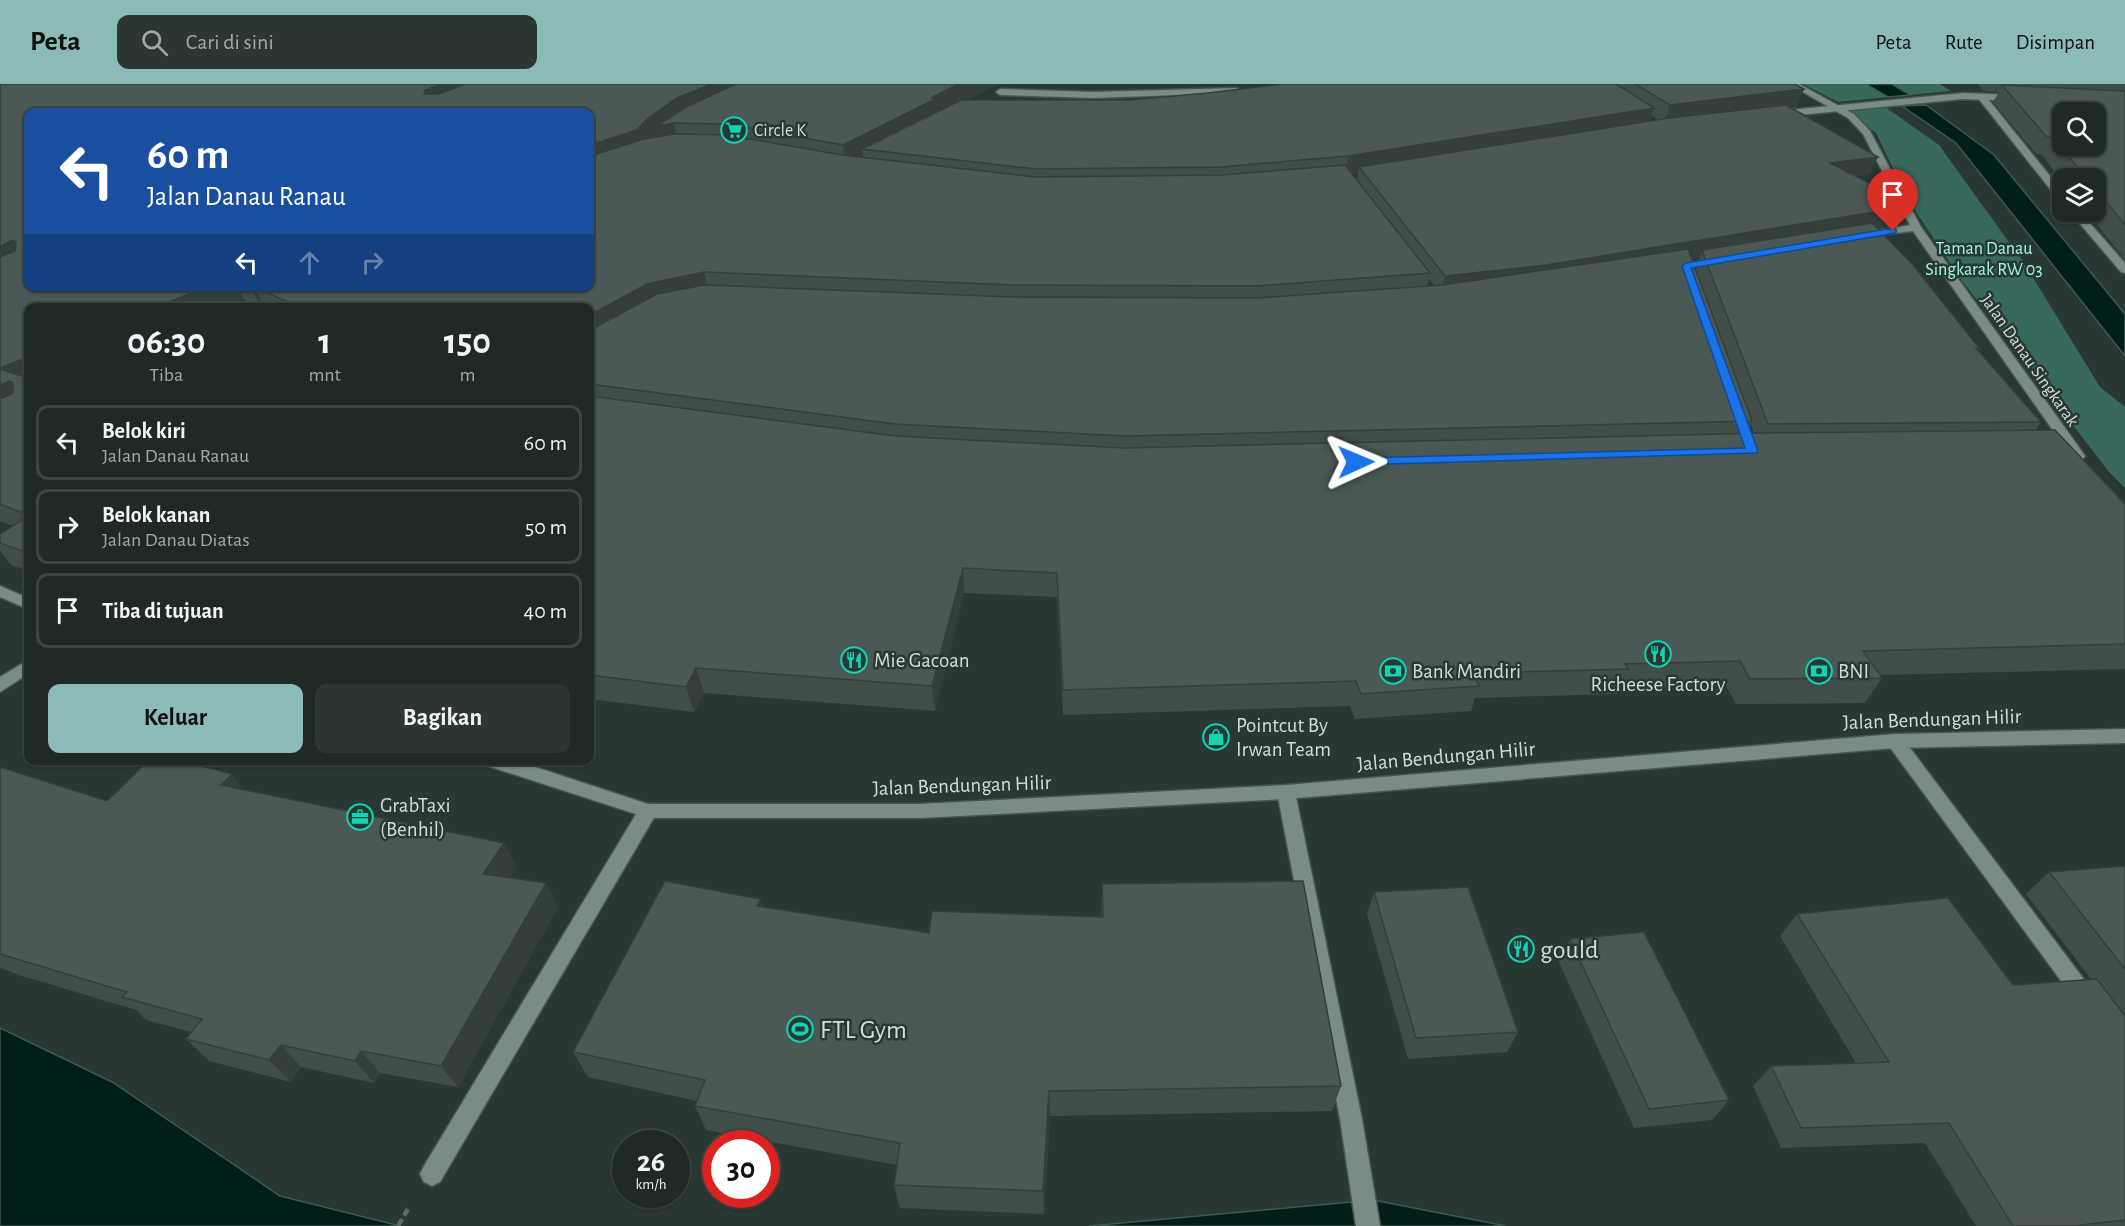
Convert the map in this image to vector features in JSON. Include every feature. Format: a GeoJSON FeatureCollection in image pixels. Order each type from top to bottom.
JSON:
{"type":"FeatureCollection","features":[{"type":"Feature","properties":{"kind":"street"},"geometry":{"type":"LineString","coordinates":[[990,97],[1015,84]]}},
{"type":"Feature","properties":{"kind":"street","name":"Jalan Danau Singkarak"},"geometry":{"type":"LineString","coordinates":[[1793,84],[1851,116],[1868,133],[1916,227],[2064,448],[2086,465]]}},
{"type":"Feature","properties":{"kind":"street"},"geometry":{"type":"LineString","coordinates":[[1769,115],[1946,97],[2025,97],[2010,88]]}},
{"type":"Feature","properties":{"kind":"street"},"geometry":{"type":"LineString","coordinates":[[1000,92],[1093,95],[1245,91]]}},
{"type":"Feature","properties":{"kind":"street"},"geometry":{"type":"LineString","coordinates":[[1981,96],[2052,185]]}},
{"type":"Feature","properties":{"kind":"street"},"geometry":{"type":"LineString","coordinates":[[2084,222],[2125,270]]}},
{"type":"Feature","properties":{"kind":"street"},"geometry":{"type":"LineString","coordinates":[[1847,239],[1916,227]]}},
{"type":"Feature","properties":{"kind":"street"},"geometry":{"type":"LineString","coordinates":[[0,591],[24,602]]}},
{"type":"Feature","properties":{"kind":"street"},"geometry":{"type":"LineString","coordinates":[[0,686],[24,669]]}},
{"type":"Feature","properties":{"kind":"street","name":"Jalan Bendungan Hilir"},"geometry":{"type":"LineString","coordinates":[[506,765],[648,811],[920,811],[1286,792],[1895,741],[2125,736]]}},
{"type":"Feature","properties":{"kind":"street"},"geometry":{"type":"LineString","coordinates":[[1895,741],[2097,1013]]}},
{"type":"Feature","properties":{"kind":"street"},"geometry":{"type":"LineString","coordinates":[[1286,792],[1351,1119],[1368,1226]]}},
{"type":"Feature","properties":{"kind":"street"},"geometry":{"type":"LineString","coordinates":[[432,1174],[648,811]]}},
{"type":"Feature","properties":{"kind":"green space"},"geometry":{"type":"Polygon","coordinates":[[[1803,84],[1940,84],[1951,91],[1838,102],[1803,84]]]}},
{"type":"Feature","properties":{"kind":"green space","name":"Taman Danau Singkarak RW 03"},"geometry":{"type":"Polygon","coordinates":[[[1884,106],[1939,145],[2024,263],[2100,387],[2125,407],[2125,488],[2109,472],[1960,278],[1908,200],[1876,133],[1847,111],[1884,106]]]}},
{"type":"Feature","properties":{"kind":"shaded area"},"geometry":{"type":"Polygon","coordinates":[[[1866,84],[1892,84],[1910,95],[1888,97],[1866,84]]]}},
{"type":"Feature","properties":{"kind":"shaded area"},"geometry":{"type":"Polygon","coordinates":[[[1926,105],[1994,155],[2125,314],[2125,356],[1956,143],[1902,106],[1926,105]]]}},
{"type":"Feature","properties":{"kind":"shaded area"},"geometry":{"type":"Polygon","coordinates":[[[0,1028],[112,1082],[280,1196],[400,1226],[0,1226],[0,1028]]]}},
{"type":"Feature","properties":{"kind":"shaded area"},"geometry":{"type":"Polygon","coordinates":[[[1373,1200],[1506,1226],[1089,1226],[1373,1200]]]}},
{"type":"Feature","properties":{"kind":"building"},"geometry":{"type":"Polygon","coordinates":[[[0,84],[442,84],[425,90],[424,94],[439,94],[465,84],[712,84],[677,98],[647,119],[637,130],[594,144],[594,108],[24,108],[24,291],[196,291],[166,303],[24,303],[24,359],[0,368],[0,257],[15,251],[16,242],[13,240],[0,246],[0,84]]]}},
{"type":"Feature","properties":{"kind":"building"},"geometry":{"type":"Polygon","coordinates":[[[736,84],[959,84],[931,98],[937,98],[843,145],[728,124],[674,123],[656,126],[688,106],[736,84]]]}},
{"type":"Feature","properties":{"kind":"building"},"geometry":{"type":"Polygon","coordinates":[[[1283,84],[1616,84],[1654,108],[1348,156],[1221,167],[1036,169],[862,149],[961,100],[1129,100],[1283,84]]]}},
{"type":"Feature","properties":{"kind":"building"},"geometry":{"type":"Polygon","coordinates":[[[1635,84],[1795,84],[1804,89],[1670,105],[1635,84]]]}},
{"type":"Feature","properties":{"kind":"building"},"geometry":{"type":"Polygon","coordinates":[[[2002,85],[2125,91],[2125,225],[2106,201],[2106,168],[2078,168],[2068,156],[2106,156],[2106,102],[2052,102],[2052,137],[2046,136],[2002,85]]]}},
{"type":"Feature","properties":{"kind":"building"},"geometry":{"type":"Polygon","coordinates":[[[1786,105],[1878,157],[1830,163],[1883,190],[1877,191],[1906,207],[1546,265],[1445,276],[1359,167],[1669,118],[1786,105]]]}},
{"type":"Feature","properties":{"kind":"building"},"geometry":{"type":"Polygon","coordinates":[[[674,134],[727,135],[842,155],[1036,177],[1221,175],[1345,165],[1430,273],[1257,286],[1013,285],[704,272],[647,284],[594,313],[594,303],[290,303],[264,291],[594,291],[594,155],[644,139],[674,134]]]}},
{"type":"Feature","properties":{"kind":"building"},"geometry":{"type":"Polygon","coordinates":[[[1872,223],[1913,265],[1980,349],[1976,348],[2041,422],[1768,424],[1702,250],[1872,223]]]}},
{"type":"Feature","properties":{"kind":"building"},"geometry":{"type":"Polygon","coordinates":[[[1688,249],[1752,421],[1125,436],[895,424],[594,385],[594,328],[657,294],[704,285],[1013,297],[1257,298],[1443,285],[1688,249]]]}},
{"type":"Feature","properties":{"kind":"building"},"geometry":{"type":"Polygon","coordinates":[[[0,369],[24,377],[24,513],[0,504],[0,399],[13,393],[13,383],[10,381],[0,385],[0,369]]]}},
{"type":"Feature","properties":{"kind":"building"},"geometry":{"type":"Polygon","coordinates":[[[594,397],[895,436],[1125,448],[1764,433],[2055,430],[2125,504],[2125,644],[1863,651],[1882,678],[1750,679],[1740,661],[1625,664],[1628,669],[1473,673],[1479,686],[1361,694],[1356,681],[1063,690],[1057,573],[963,568],[932,686],[696,668],[686,687],[594,676],[594,397]]]}},
{"type":"Feature","properties":{"kind":"building"},"geometry":{"type":"Polygon","coordinates":[[[24,519],[24,552],[0,543],[0,534],[24,519]]]}},
{"type":"Feature","properties":{"kind":"building"},"geometry":{"type":"Polygon","coordinates":[[[144,765],[197,765],[232,774],[221,785],[504,843],[483,874],[546,883],[441,1066],[361,1051],[355,1061],[281,1045],[269,1060],[186,1039],[202,1019],[122,997],[127,992],[0,954],[0,767],[107,801],[144,765]]]}},
{"type":"Feature","properties":{"kind":"building"},"geometry":{"type":"Polygon","coordinates":[[[2125,866],[2125,969],[2049,872],[2125,866]]]}},
{"type":"Feature","properties":{"kind":"building"},"geometry":{"type":"Polygon","coordinates":[[[665,881],[760,899],[757,906],[929,933],[932,911],[1103,917],[1102,884],[1303,881],[1341,1086],[1049,1091],[1043,1191],[894,1185],[900,1143],[695,1106],[705,1080],[573,1052],[665,881]]]}},
{"type":"Feature","properties":{"kind":"building"},"geometry":{"type":"Polygon","coordinates":[[[1468,887],[1518,1032],[1416,1038],[1374,892],[1468,887]]]}},
{"type":"Feature","properties":{"kind":"building"},"geometry":{"type":"Polygon","coordinates":[[[1948,898],[2013,985],[2097,979],[2125,1016],[2125,1220],[2081,1226],[2013,1226],[1949,1123],[1801,1128],[1771,1066],[1889,1062],[1797,914],[1948,898]]]}},
{"type":"Feature","properties":{"kind":"building"},"geometry":{"type":"Polygon","coordinates":[[[1644,932],[1729,1100],[1649,1109],[1570,939],[1644,932]]]}},
{"type":"Feature","properties":{"kind":"place","name":"Circle K"},"geometry":{"type":"Point","coordinates":[734,130]}},
{"type":"Feature","properties":{"kind":"place","name":"Richeese Factory"},"geometry":{"type":"Point","coordinates":[1658,654]}},
{"type":"Feature","properties":{"kind":"place","name":"Mie Gacoan"},"geometry":{"type":"Point","coordinates":[854,660]}},
{"type":"Feature","properties":{"kind":"place","name":"Bank Mandiri"},"geometry":{"type":"Point","coordinates":[1393,671]}},
{"type":"Feature","properties":{"kind":"place","name":"BNI"},"geometry":{"type":"Point","coordinates":[1819,671]}},
{"type":"Feature","properties":{"kind":"place","name":"Pointcut By Irwan Team"},"geometry":{"type":"Point","coordinates":[1216,737]}},
{"type":"Feature","properties":{"kind":"place","name":"GrabTaxi (Benhil)"},"geometry":{"type":"Point","coordinates":[360,817]}},
{"type":"Feature","properties":{"kind":"place","name":"gould"},"geometry":{"type":"Point","coordinates":[1521,949]}},
{"type":"Feature","properties":{"kind":"place","name":"FTL Gym"},"geometry":{"type":"Point","coordinates":[800,1029]}},
{"type":"Feature","properties":{"kind":"route"},"geometry":{"type":"LineString","coordinates":[[1356,462],[1752,451],[1686,266],[1893,231]]}}]}
